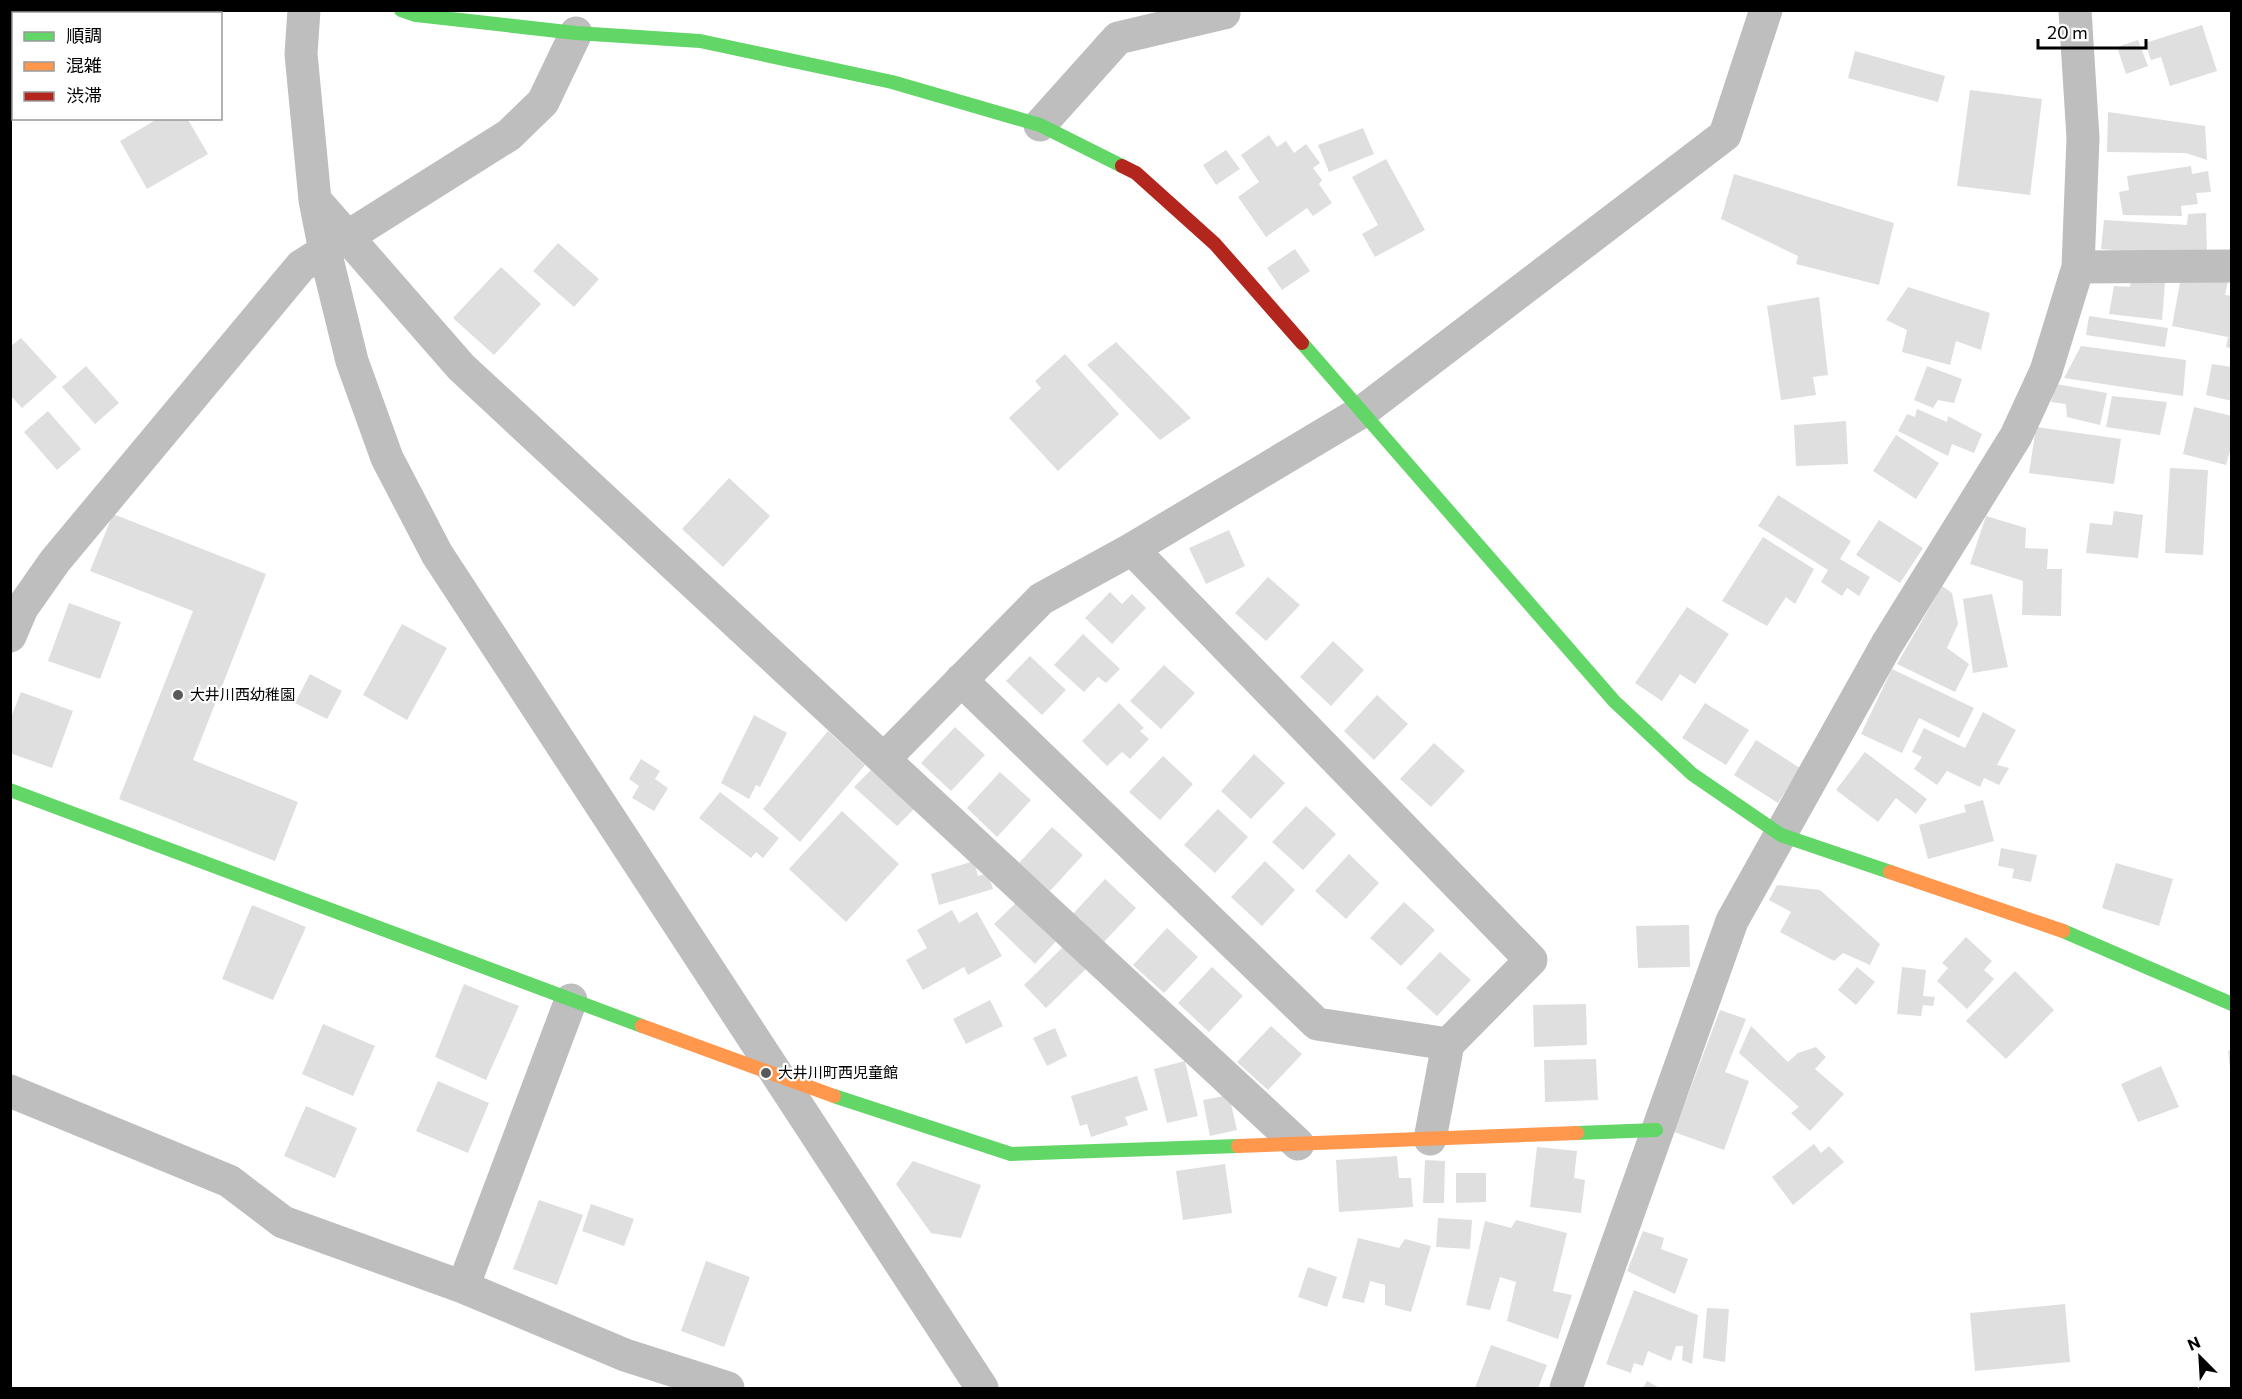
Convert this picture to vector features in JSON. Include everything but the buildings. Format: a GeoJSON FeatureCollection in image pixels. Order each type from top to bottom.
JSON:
{"type":"FeatureCollection","features":[{"type":"Feature","properties":{"kind":"street"},"geometry":{"type":"LineString","coordinates":[[304,10],[301,54],[315,200],[336,244],[352,361],[387,458],[437,554],[982,1389]]}},
{"type":"Feature","properties":{"kind":"street"},"geometry":{"type":"LineString","coordinates":[[401,10],[416,15],[576,33],[700,41],[892,82],[1040,125],[1136,173],[1215,244],[1614,701],[1692,774],[1782,835],[2046,924],[2232,1004]]}},
{"type":"Feature","properties":{"kind":"street"},"geometry":{"type":"LineString","coordinates":[[884,759],[1041,600],[1132,549],[1363,411],[1725,135],[1766,10]]}},
{"type":"Feature","properties":{"kind":"street"},"geometry":{"type":"LineString","coordinates":[[1566,1389],[1732,921],[1887,644],[2016,436],[2046,371],[2078,267],[2082,138],[2075,10]]}},
{"type":"Feature","properties":{"kind":"street"},"geometry":{"type":"LineString","coordinates":[[1040,125],[1115,24],[1224,13]]}},
{"type":"Feature","properties":{"kind":"street"},"geometry":{"type":"LineString","coordinates":[[10,636],[22,608],[56,561],[301,266],[509,135],[543,102],[576,33]]}},
{"type":"Feature","properties":{"kind":"street"},"geometry":{"type":"LineString","coordinates":[[336,244],[461,367],[1298,1144]]}},
{"type":"Feature","properties":{"kind":"street"},"geometry":{"type":"LineString","coordinates":[[2078,267],[2232,266]]}},
{"type":"Feature","properties":{"kind":"street"},"geometry":{"type":"LineString","coordinates":[[1132,549],[1531,960],[1448,1044],[1430,1139]]}},
{"type":"Feature","properties":{"kind":"street"},"geometry":{"type":"LineString","coordinates":[[961,680],[1317,1024],[1448,1044]]}},
{"type":"Feature","properties":{"kind":"street"},"geometry":{"type":"LineString","coordinates":[[10,790],[778,1077],[1011,1154],[1656,1130]]}},
{"type":"Feature","properties":{"kind":"street"},"geometry":{"type":"LineString","coordinates":[[464,1287],[571,1000]]}},
{"type":"Feature","properties":{"kind":"street"},"geometry":{"type":"LineString","coordinates":[[10,1091],[229,1181],[284,1222],[464,1287],[625,1355],[728,1389]]}},
{"type":"Feature","properties":{"kind":"waterway"},"geometry":{"type":"LineString","coordinates":[[97,12],[101,10]]}},
{"type":"Feature","properties":{"kind":"traffic: fast"},"geometry":{"type":"LineString","coordinates":[[401,10],[416,15],[576,33],[700,41],[892,82],[1040,125],[1122,166]]}},
{"type":"Feature","properties":{"kind":"traffic: fast"},"geometry":{"type":"LineString","coordinates":[[1302,343],[1614,701],[1692,774],[1781,835],[1890,872]]}},
{"type":"Feature","properties":{"kind":"traffic: fast"},"geometry":{"type":"LineString","coordinates":[[10,790],[642,1026]]}},
{"type":"Feature","properties":{"kind":"traffic: fast"},"geometry":{"type":"LineString","coordinates":[[2063,931],[2232,1004]]}},
{"type":"Feature","properties":{"kind":"traffic: fast"},"geometry":{"type":"LineString","coordinates":[[834,1096],[1011,1154],[1238,1146]]}},
{"type":"Feature","properties":{"kind":"traffic: fast"},"geometry":{"type":"LineString","coordinates":[[1577,1133],[1656,1130]]}},
{"type":"Feature","properties":{"kind":"traffic: slow"},"geometry":{"type":"LineString","coordinates":[[1890,872],[2063,931]]}},
{"type":"Feature","properties":{"kind":"traffic: slow"},"geometry":{"type":"LineString","coordinates":[[642,1026],[834,1096]]}},
{"type":"Feature","properties":{"kind":"traffic: slow"},"geometry":{"type":"LineString","coordinates":[[1238,1146],[1577,1133]]}},
{"type":"Feature","properties":{"kind":"traffic: jam"},"geometry":{"type":"LineString","coordinates":[[1122,166],[1136,173],[1215,244],[1302,343]]}},
{"type":"Feature","properties":{"kind":"place","name":"大井川西幼稚園"},"geometry":{"type":"Point","coordinates":[178,695]}},
{"type":"Feature","properties":{"kind":"place","name":"大井川町西児童館"},"geometry":{"type":"Point","coordinates":[766,1073]}}]}
